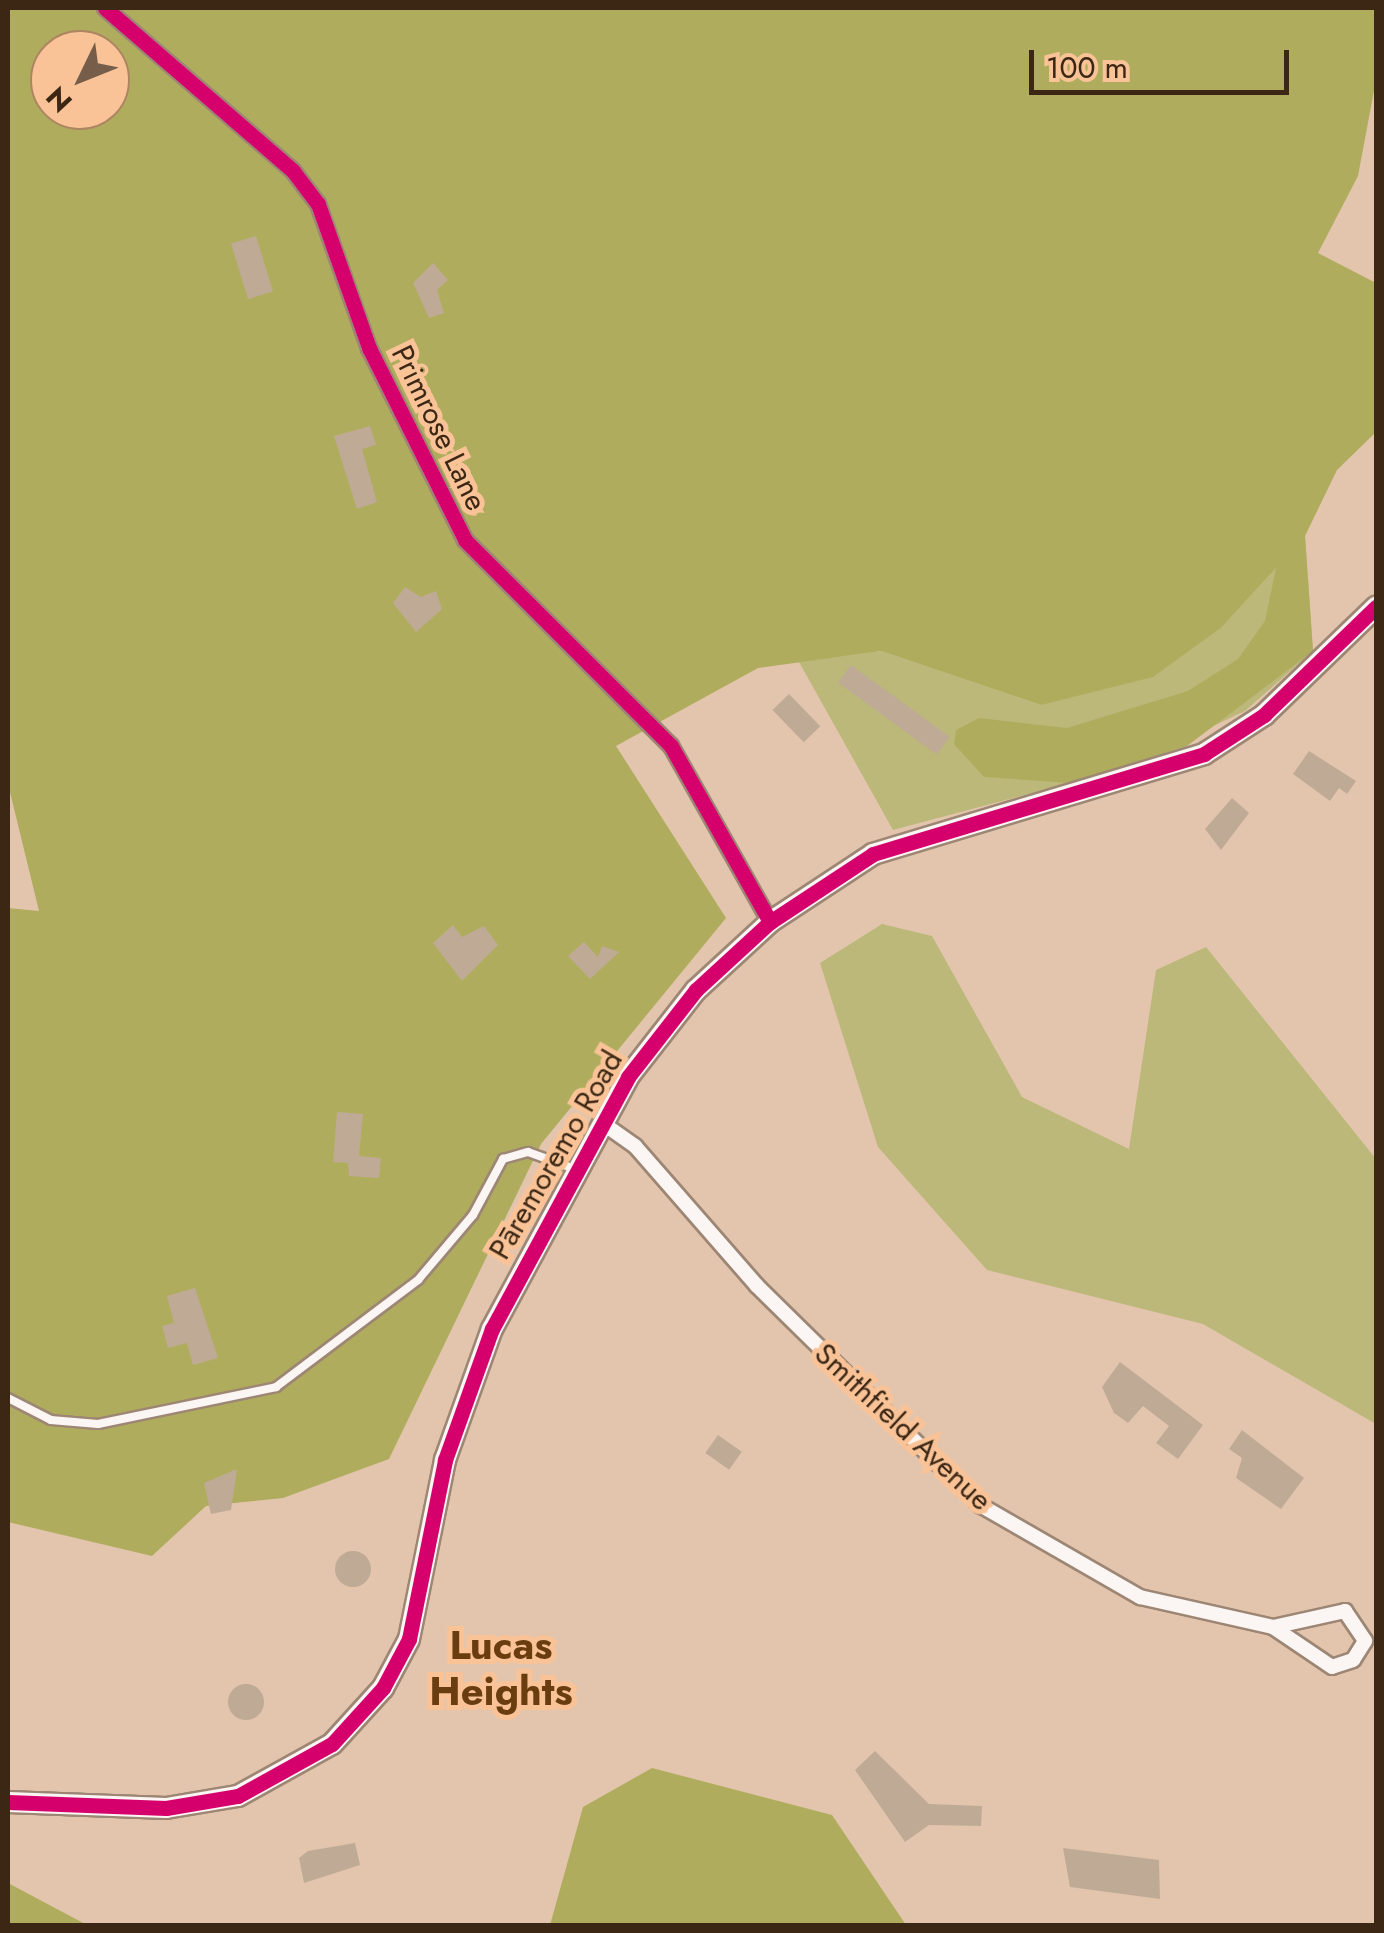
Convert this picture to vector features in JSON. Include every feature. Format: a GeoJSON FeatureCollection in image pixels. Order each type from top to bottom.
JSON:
{"type":"FeatureCollection","features":[{"type":"Feature","properties":{"kind":"street","name":"Primrose Lane"},"geometry":{"type":"LineString","coordinates":[[105,8],[294,171],[318,204],[369,348],[465,540],[670,746],[770,922]]}},
{"type":"Feature","properties":{"kind":"street","name":"Pāremoremo Road"},"geometry":{"type":"LineString","coordinates":[[8,1802],[91,1812],[238,1796],[332,1744],[398,1663],[472,1373],[600,1122],[696,990],[770,922],[833,876],[912,839],[1204,754],[1264,715],[1376,607]]}},
{"type":"Feature","properties":{"kind":"street","name":"Smithfield Avenue"},"geometry":{"type":"LineString","coordinates":[[600,1122],[635,1146],[757,1286],[980,1505],[1140,1597],[1273,1627],[1332,1667],[1353,1660],[1366,1642],[1354,1615],[1335,1609],[1273,1627]]}},
{"type":"Feature","properties":{"kind":"lane"},"geometry":{"type":"LineString","coordinates":[[8,1398],[51,1420],[98,1424],[276,1386],[418,1280],[473,1214],[503,1159],[528,1152],[575,1170]]}},
{"type":"Feature","properties":{"kind":"shaded area"},"geometry":{"type":"Polygon","coordinates":[[[8,8],[1376,8],[1376,80],[1358,176],[1318,253],[1376,283],[1376,432],[1337,470],[1305,536],[1313,651],[1187,746],[1070,783],[984,777],[954,744],[956,730],[979,718],[1067,728],[1188,691],[1238,659],[1265,621],[1276,568],[1222,627],[1153,677],[1041,705],[881,651],[758,668],[616,746],[726,918],[541,1144],[389,1459],[283,1498],[206,1506],[152,1556],[8,1522],[8,908],[39,911],[8,784],[8,8]]]}},
{"type":"Feature","properties":{"kind":"shaded area"},"geometry":{"type":"Polygon","coordinates":[[[1305,536],[1313,651],[1245,711],[1122,769],[893,830],[799,662],[881,651],[1041,705],[1222,627],[1305,536]]]}},
{"type":"Feature","properties":{"kind":"shaded area"},"geometry":{"type":"Polygon","coordinates":[[[882,924],[932,936],[1022,1097],[1129,1149],[1156,970],[1206,947],[1376,1159],[1376,1424],[1203,1324],[987,1270],[878,1147],[820,963],[882,924]]]}},
{"type":"Feature","properties":{"kind":"shaded area"},"geometry":{"type":"Polygon","coordinates":[[[652,1768],[832,1815],[906,1925],[550,1925],[583,1807],[652,1768]]]}},
{"type":"Feature","properties":{"kind":"shaded area"},"geometry":{"type":"Polygon","coordinates":[[[8,1883],[87,1925],[8,1925],[8,1883]]]}},
{"type":"Feature","properties":{"kind":"building"},"geometry":{"type":"Polygon","coordinates":[[[256,236],[273,291],[248,299],[231,244],[256,236]]]}},
{"type":"Feature","properties":{"kind":"building"},"geometry":{"type":"Polygon","coordinates":[[[433,263],[448,280],[437,290],[444,313],[429,318],[413,283],[433,263]]]}},
{"type":"Feature","properties":{"kind":"building"},"geometry":{"type":"Polygon","coordinates":[[[370,426],[376,445],[362,449],[377,502],[357,509],[334,436],[370,426]]]}},
{"type":"Feature","properties":{"kind":"building"},"geometry":{"type":"Polygon","coordinates":[[[405,587],[421,597],[436,591],[442,609],[416,632],[393,603],[405,587]]]}},
{"type":"Feature","properties":{"kind":"building"},"geometry":{"type":"Polygon","coordinates":[[[851,665],[950,737],[937,755],[838,683],[851,665]]]}},
{"type":"Feature","properties":{"kind":"building"},"geometry":{"type":"Polygon","coordinates":[[[789,694],[820,726],[804,742],[772,710],[789,694]]]}},
{"type":"Feature","properties":{"kind":"building"},"geometry":{"type":"Polygon","coordinates":[[[1309,751],[1356,781],[1347,794],[1339,788],[1330,801],[1293,774],[1309,751]]]}},
{"type":"Feature","properties":{"kind":"building"},"geometry":{"type":"Polygon","coordinates":[[[1232,798],[1249,813],[1221,850],[1205,829],[1232,798]]]}},
{"type":"Feature","properties":{"kind":"building"},"geometry":{"type":"Polygon","coordinates":[[[453,925],[462,937],[484,926],[498,945],[462,981],[433,943],[453,925]]]}},
{"type":"Feature","properties":{"kind":"building"},"geometry":{"type":"Polygon","coordinates":[[[584,942],[598,957],[602,946],[619,952],[590,979],[568,956],[584,942]]]}},
{"type":"Feature","properties":{"kind":"building"},"geometry":{"type":"Polygon","coordinates":[[[337,1112],[363,1114],[359,1156],[381,1158],[379,1178],[349,1176],[348,1163],[333,1162],[337,1112]]]}},
{"type":"Feature","properties":{"kind":"building"},"geometry":{"type":"Polygon","coordinates":[[[195,1288],[218,1358],[193,1365],[187,1343],[168,1348],[162,1326],[174,1323],[167,1296],[195,1288]]]}},
{"type":"Feature","properties":{"kind":"building"},"geometry":{"type":"Polygon","coordinates":[[[1120,1362],[1203,1425],[1178,1459],[1156,1443],[1169,1426],[1143,1406],[1128,1423],[1114,1413],[1102,1387],[1120,1362]]]}},
{"type":"Feature","properties":{"kind":"building"},"geometry":{"type":"Polygon","coordinates":[[[1242,1430],[1304,1478],[1281,1509],[1236,1478],[1242,1458],[1229,1449],[1242,1430]]]}},
{"type":"Feature","properties":{"kind":"building"},"geometry":{"type":"Polygon","coordinates":[[[718,1435],[742,1452],[729,1470],[705,1453],[718,1435]]]}},
{"type":"Feature","properties":{"kind":"building"},"geometry":{"type":"Polygon","coordinates":[[[237,1469],[231,1510],[211,1514],[204,1483],[237,1469]]]}},
{"type":"Feature","properties":{"kind":"building"},"geometry":{"type":"Polygon","coordinates":[[[353,1551],[366,1556],[371,1569],[366,1582],[353,1587],[340,1582],[335,1569],[340,1556],[353,1551]]]}},
{"type":"Feature","properties":{"kind":"building"},"geometry":{"type":"Polygon","coordinates":[[[246,1684],[259,1689],[264,1702],[259,1715],[246,1720],[233,1715],[228,1702],[233,1689],[246,1684]]]}},
{"type":"Feature","properties":{"kind":"building"},"geometry":{"type":"Polygon","coordinates":[[[875,1751],[929,1804],[982,1806],[981,1826],[929,1825],[905,1842],[855,1770],[875,1751]]]}},
{"type":"Feature","properties":{"kind":"building"},"geometry":{"type":"Polygon","coordinates":[[[355,1843],[360,1865],[304,1883],[299,1858],[308,1851],[355,1843]]]}},
{"type":"Feature","properties":{"kind":"building"},"geometry":{"type":"Polygon","coordinates":[[[1063,1848],[1159,1860],[1160,1899],[1070,1887],[1063,1848]]]}},
{"type":"Feature","properties":{"kind":"cycle path"},"geometry":{"type":"LineString","coordinates":[[105,8],[293,171],[318,204],[369,348],[465,540],[671,746],[770,922]]}},
{"type":"Feature","properties":{"kind":"cycle path"},"geometry":{"type":"LineString","coordinates":[[8,1802],[166,1808],[238,1796],[332,1744],[383,1688],[409,1639],[445,1460],[492,1329],[628,1077],[696,990],[770,922],[873,854],[1204,754],[1264,715],[1376,607]]}},
{"type":"Feature","properties":{"kind":"district","name":"Lucas Heights"},"geometry":{"type":"Point","coordinates":[501,1668]}}]}
